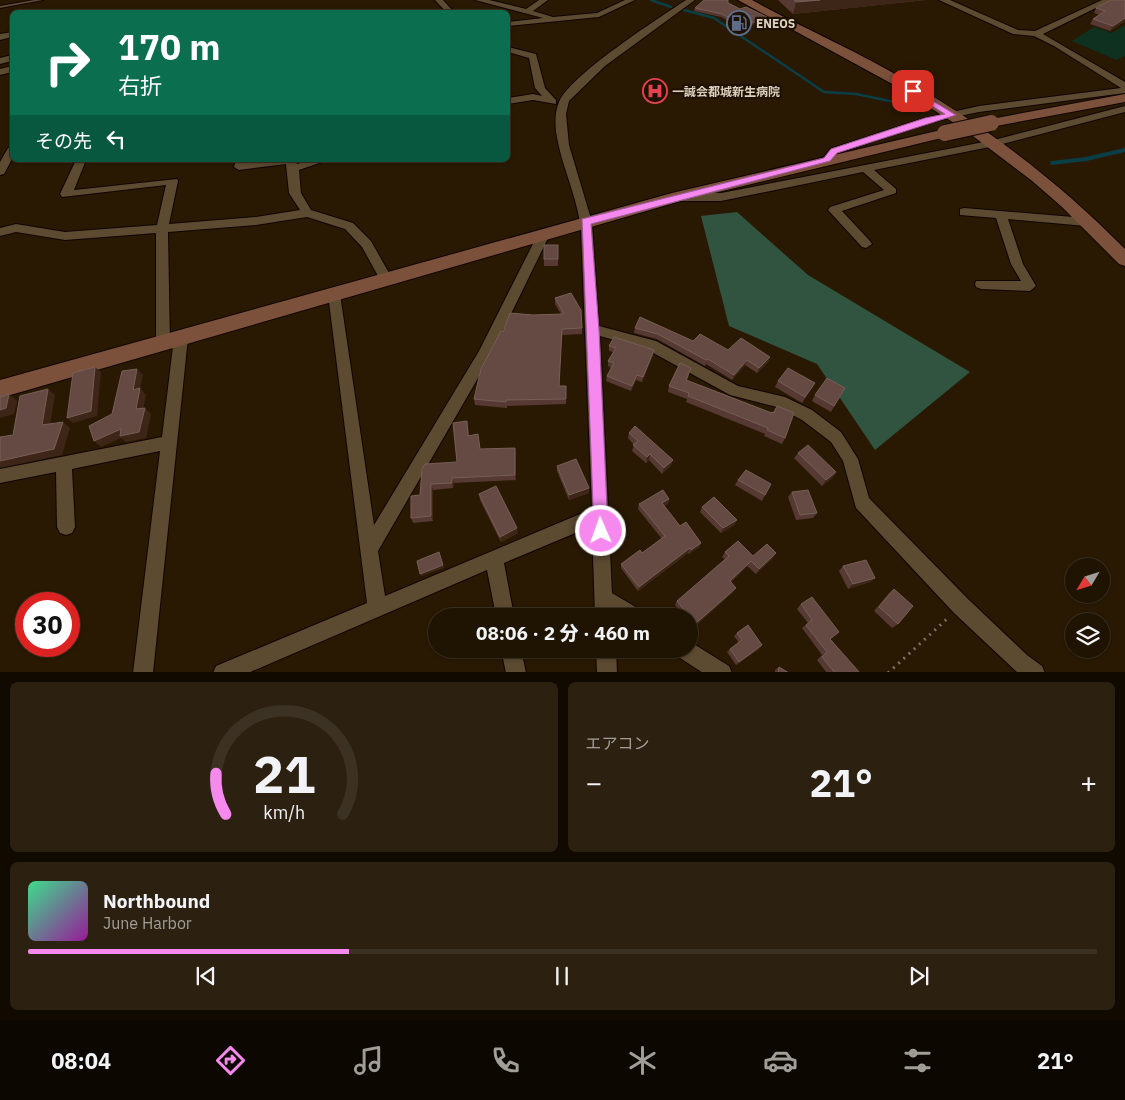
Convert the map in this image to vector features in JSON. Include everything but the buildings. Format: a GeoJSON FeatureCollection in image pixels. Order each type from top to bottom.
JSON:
{"type":"FeatureCollection","features":[{"type":"Feature","properties":{"kind":"street"},"geometry":{"type":"LineString","coordinates":[[439,0],[448,10]]}},
{"type":"Feature","properties":{"kind":"street"},"geometry":{"type":"LineString","coordinates":[[479,0],[557,19]]}},
{"type":"Feature","properties":{"kind":"street"},"geometry":{"type":"LineString","coordinates":[[528,11],[544,0]]}},
{"type":"Feature","properties":{"kind":"street"},"geometry":{"type":"LineString","coordinates":[[510,24],[599,15],[631,0]]}},
{"type":"Feature","properties":{"kind":"street"},"geometry":{"type":"LineString","coordinates":[[604,607],[593,330],[586,222],[562,138],[563,106],[572,89],[624,48],[691,0]]}},
{"type":"Feature","properties":{"kind":"street"},"geometry":{"type":"LineString","coordinates":[[744,0],[866,63],[995,143],[1122,253]]}},
{"type":"Feature","properties":{"kind":"street"},"geometry":{"type":"LineString","coordinates":[[943,0],[1016,32],[1036,34],[1057,44],[1125,86]]}},
{"type":"Feature","properties":{"kind":"street"},"geometry":{"type":"LineString","coordinates":[[1036,34],[1108,0]]}},
{"type":"Feature","properties":{"kind":"street"},"geometry":{"type":"LineString","coordinates":[[510,50],[533,56],[540,88],[550,100]]}},
{"type":"Feature","properties":{"kind":"street"},"geometry":{"type":"LineString","coordinates":[[827,160],[834,151],[928,120],[979,109],[1125,90]]}},
{"type":"Feature","properties":{"kind":"street"},"geometry":{"type":"LineString","coordinates":[[510,101],[533,97],[550,100],[563,106]]}},
{"type":"Feature","properties":{"kind":"street"},"geometry":{"type":"LineString","coordinates":[[0,389],[678,196],[944,133],[1125,98]]}},
{"type":"Feature","properties":{"kind":"street"},"geometry":{"type":"LineString","coordinates":[[678,196],[699,198],[721,197],[867,170],[995,143],[1125,109]]}},
{"type":"Feature","properties":{"kind":"street"},"geometry":{"type":"LineString","coordinates":[[0,172],[10,154]]}},
{"type":"Feature","properties":{"kind":"street"},"geometry":{"type":"LineString","coordinates":[[80,162],[66,194],[173,181],[162,228],[172,341],[170,442],[143,672]]}},
{"type":"Feature","properties":{"kind":"street"},"geometry":{"type":"LineString","coordinates":[[240,162],[239,167],[291,163],[295,193],[307,213]]}},
{"type":"Feature","properties":{"kind":"street"},"geometry":{"type":"LineString","coordinates":[[866,244],[834,210],[892,191],[867,170]]}},
{"type":"Feature","properties":{"kind":"street"},"geometry":{"type":"LineString","coordinates":[[964,212],[1086,222]]}},
{"type":"Feature","properties":{"kind":"street"},"geometry":{"type":"LineString","coordinates":[[0,232],[16,228],[65,236],[256,221],[307,213],[348,226],[367,244],[387,280]]}},
{"type":"Feature","properties":{"kind":"street"},"geometry":{"type":"LineString","coordinates":[[981,284],[1030,286],[1017,264],[1002,216]]}},
{"type":"Feature","properties":{"kind":"street"},"geometry":{"type":"LineString","coordinates":[[369,550],[420,467],[515,296],[544,234]]}},
{"type":"Feature","properties":{"kind":"street"},"geometry":{"type":"LineString","coordinates":[[334,294],[377,607]]}},
{"type":"Feature","properties":{"kind":"street"},"geometry":{"type":"LineString","coordinates":[[593,330],[616,334],[651,345],[735,391],[780,401],[807,415],[836,437],[850,459],[862,502],[961,606],[1020,662],[1035,672]]}},
{"type":"Feature","properties":{"kind":"street"},"geometry":{"type":"LineString","coordinates":[[0,476],[170,442]]}},
{"type":"Feature","properties":{"kind":"street"},"geometry":{"type":"LineString","coordinates":[[64,463],[66,527]]}},
{"type":"Feature","properties":{"kind":"street"},"geometry":{"type":"LineString","coordinates":[[223,672],[600,514]]}},
{"type":"Feature","properties":{"kind":"street"},"geometry":{"type":"LineString","coordinates":[[494,558],[503,608]]}},
{"type":"Feature","properties":{"kind":"street"},"geometry":{"type":"LineString","coordinates":[[698,657],[722,672]]}},
{"type":"Feature","properties":{"kind":"street"},"geometry":{"type":"LineString","coordinates":[[513,658],[516,672]]}},
{"type":"Feature","properties":{"kind":"street"},"geometry":{"type":"LineString","coordinates":[[606,658],[607,672]]}},
{"type":"Feature","properties":{"kind":"lane"},"geometry":{"type":"LineString","coordinates":[[0,7],[41,0]]}},
{"type":"Feature","properties":{"kind":"path"},"geometry":{"type":"LineString","coordinates":[[888,672],[961,606]]}},
{"type":"Feature","properties":{"kind":"green space"},"geometry":{"type":"Polygon","coordinates":[[[1125,25],[1125,56],[1116,60],[1072,41],[1094,27],[1112,33],[1125,25]]]}},
{"type":"Feature","properties":{"kind":"green space"},"geometry":{"type":"Polygon","coordinates":[[[737,212],[808,275],[970,372],[875,450],[817,364],[729,326],[701,216],[737,212]]]}},
{"type":"Feature","properties":{"kind":"waterway"},"geometry":{"type":"LineString","coordinates":[[651,0],[671,7]]}},
{"type":"Feature","properties":{"kind":"waterway"},"geometry":{"type":"LineString","coordinates":[[684,10],[714,18],[824,92],[856,94],[909,105]]}},
{"type":"Feature","properties":{"kind":"waterway"},"geometry":{"type":"LineString","coordinates":[[1052,163],[1086,159],[1125,150]]}},
{"type":"Feature","properties":{"kind":"place","name":"ENEOS"},"geometry":{"type":"Point","coordinates":[739,23]}},
{"type":"Feature","properties":{"kind":"place","name":"一誠会都城新生病院"},"geometry":{"type":"Point","coordinates":[655,91]}},
{"type":"Feature","properties":{"kind":"route"},"geometry":{"type":"LineString","coordinates":[[601,531],[593,330],[586,222],[678,196],[827,160],[834,151],[928,120],[952,115],[913,91]]}}]}
